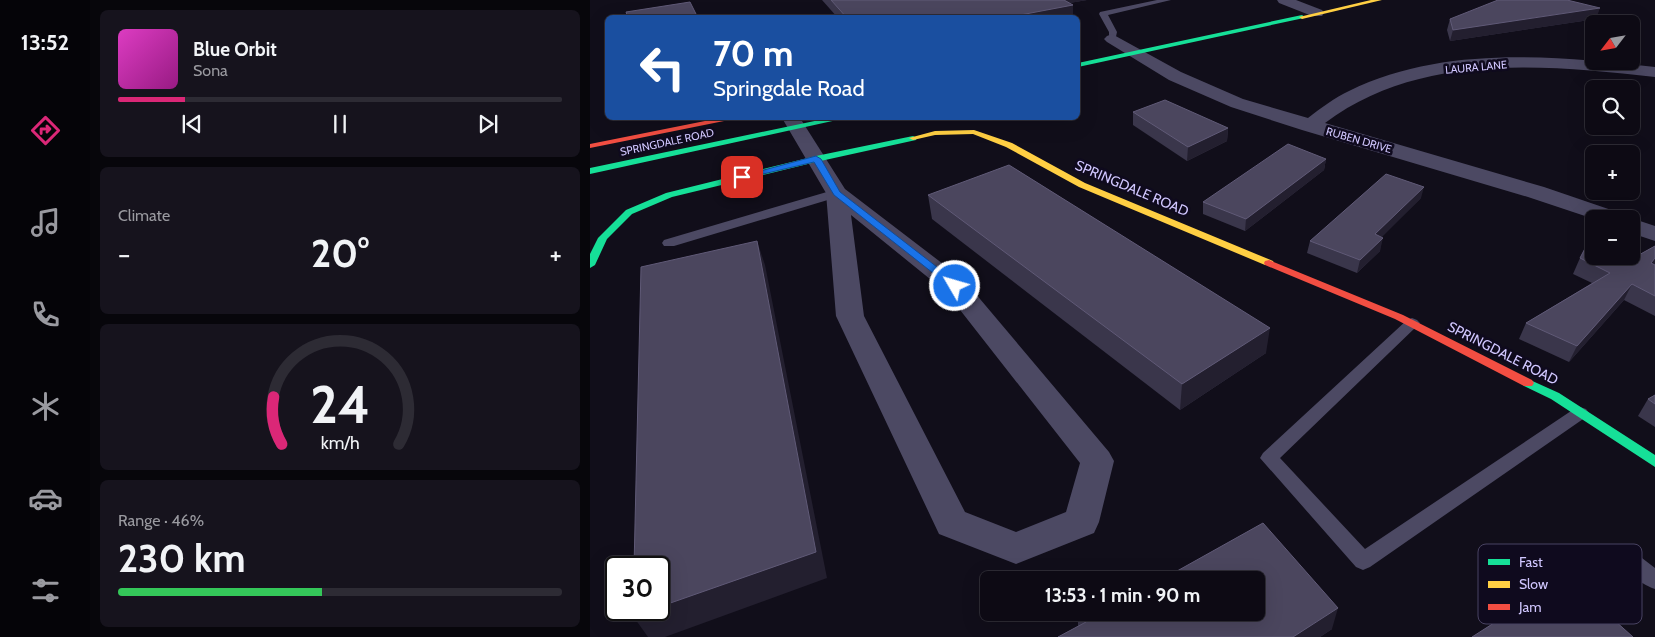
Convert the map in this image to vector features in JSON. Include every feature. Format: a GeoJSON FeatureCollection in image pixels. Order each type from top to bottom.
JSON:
{"type":"FeatureCollection","features":[{"type":"Feature","properties":{"kind":"street"},"geometry":{"type":"LineString","coordinates":[[1080,64],[1133,44],[1317,13],[1379,0]]}},
{"type":"Feature","properties":{"kind":"street"},"geometry":{"type":"LineString","coordinates":[[1271,6],[1292,1],[1317,13]]}},
{"type":"Feature","properties":{"kind":"street","name":"RUBEN DRIVE"},"geometry":{"type":"LineString","coordinates":[[1107,40],[1133,44],[1207,91],[1237,104],[1536,192],[1589,210]]}},
{"type":"Feature","properties":{"kind":"street","name":"LAURA LANE"},"geometry":{"type":"LineString","coordinates":[[1309,126],[1340,103],[1363,91],[1424,72],[1530,63],[1585,64]]}},
{"type":"Feature","properties":{"kind":"street","name":"LAURA LANE"},"geometry":{"type":"LineString","coordinates":[[1640,68],[1655,72]]}},
{"type":"Feature","properties":{"kind":"street","name":"SPRINGDALE ROAD"},"geometry":{"type":"LineString","coordinates":[[590,146],[719,120]]}},
{"type":"Feature","properties":{"kind":"street","name":"SPRINGDALE ROAD"},"geometry":{"type":"LineString","coordinates":[[590,171],[794,122],[816,120]]}},
{"type":"Feature","properties":{"kind":"street"},"geometry":{"type":"LineString","coordinates":[[794,122],[837,193],[955,286],[1097,461],[1081,522],[1016,548],[952,523],[850,316],[837,193]]}},
{"type":"Feature","properties":{"kind":"street","name":"SPRINGDALE ROAD"},"geometry":{"type":"LineString","coordinates":[[590,265],[604,238],[629,212],[669,194],[935,133],[974,132],[1009,145],[1082,185],[1412,323],[1555,396],[1655,462]]}},
{"type":"Feature","properties":{"kind":"street"},"geometry":{"type":"LineString","coordinates":[[1640,228],[1655,234]]}},
{"type":"Feature","properties":{"kind":"lane"},"geometry":{"type":"LineString","coordinates":[[1107,40],[1114,32],[1103,14],[1167,0]]}},
{"type":"Feature","properties":{"kind":"lane"},"geometry":{"type":"LineString","coordinates":[[669,244],[837,193]]}},
{"type":"Feature","properties":{"kind":"lane"},"geometry":{"type":"LineString","coordinates":[[1412,323],[1269,458],[1363,561],[1580,413]]}},
{"type":"Feature","properties":{"kind":"lane"},"geometry":{"type":"LineString","coordinates":[[1642,570],[1655,580]]}},
{"type":"Feature","properties":{"kind":"building"},"geometry":{"type":"Polygon","coordinates":[[[831,0],[1064,0],[1073,5],[1020,15],[844,15],[831,0]]]}},
{"type":"Feature","properties":{"kind":"building"},"geometry":{"type":"Polygon","coordinates":[[[1498,0],[1567,0],[1600,8],[1453,30],[1450,19],[1498,0]]]}},
{"type":"Feature","properties":{"kind":"building"},"geometry":{"type":"Polygon","coordinates":[[[690,2],[696,15],[627,15],[626,12],[690,2]]]}},
{"type":"Feature","properties":{"kind":"building"},"geometry":{"type":"Polygon","coordinates":[[[1165,100],[1228,128],[1188,147],[1133,112],[1165,100]]]}},
{"type":"Feature","properties":{"kind":"building"},"geometry":{"type":"Polygon","coordinates":[[[1288,144],[1326,159],[1246,219],[1203,202],[1288,144]]]}},
{"type":"Feature","properties":{"kind":"building"},"geometry":{"type":"Polygon","coordinates":[[[1009,165],[1270,328],[1182,384],[928,195],[1009,165]]]}},
{"type":"Feature","properties":{"kind":"building"},"geometry":{"type":"Polygon","coordinates":[[[1386,174],[1424,187],[1375,234],[1383,238],[1360,260],[1310,241],[1386,174]]]}},
{"type":"Feature","properties":{"kind":"building"},"geometry":{"type":"Polygon","coordinates":[[[757,241],[816,552],[670,603],[670,556],[634,556],[641,267],[757,241]]]}},
{"type":"Feature","properties":{"kind":"building"},"geometry":{"type":"Polygon","coordinates":[[[1655,246],[1655,258],[1651,263],[1655,265],[1655,296],[1632,284],[1577,346],[1526,323],[1610,273],[1594,265],[1640,265],[1640,254],[1655,246]]]}},
{"type":"Feature","properties":{"kind":"building"},"geometry":{"type":"Polygon","coordinates":[[[1585,248],[1585,260],[1580,258],[1585,248]]]}},
{"type":"Feature","properties":{"kind":"building"},"geometry":{"type":"Polygon","coordinates":[[[1655,395],[1655,404],[1648,399],[1655,395]]]}},
{"type":"Feature","properties":{"kind":"building"},"geometry":{"type":"Polygon","coordinates":[[[1263,523],[1338,608],[1293,637],[1058,637],[1085,621],[1265,621],[1265,571],[1177,571],[1263,523]]]}},
{"type":"Feature","properties":{"kind":"building"},"geometry":{"type":"Polygon","coordinates":[[[1492,624],[1618,624],[1633,637],[1472,637],[1492,624]]]}},
{"type":"Feature","properties":{"kind":"traffic: fast"},"geometry":{"type":"LineString","coordinates":[[1080,65],[1302,17]]}},
{"type":"Feature","properties":{"kind":"traffic: fast"},"geometry":{"type":"LineString","coordinates":[[590,171],[828,120]]}},
{"type":"Feature","properties":{"kind":"traffic: fast"},"geometry":{"type":"LineString","coordinates":[[590,265],[603,238],[629,212],[669,195],[816,159],[913,138]]}},
{"type":"Feature","properties":{"kind":"traffic: fast"},"geometry":{"type":"LineString","coordinates":[[1528,383],[1555,396],[1655,462]]}},
{"type":"Feature","properties":{"kind":"traffic: slow"},"geometry":{"type":"LineString","coordinates":[[1302,17],[1379,0]]}},
{"type":"Feature","properties":{"kind":"traffic: slow"},"geometry":{"type":"LineString","coordinates":[[913,138],[935,133],[974,132],[1009,145],[1082,185],[1269,263]]}},
{"type":"Feature","properties":{"kind":"traffic: jam"},"geometry":{"type":"LineString","coordinates":[[590,146],[719,120]]}},
{"type":"Feature","properties":{"kind":"traffic: jam"},"geometry":{"type":"LineString","coordinates":[[1269,263],[1399,317],[1528,383]]}},
{"type":"Feature","properties":{"kind":"route"},"geometry":{"type":"LineString","coordinates":[[742,177],[816,159],[837,193],[955,286]]}}]}
